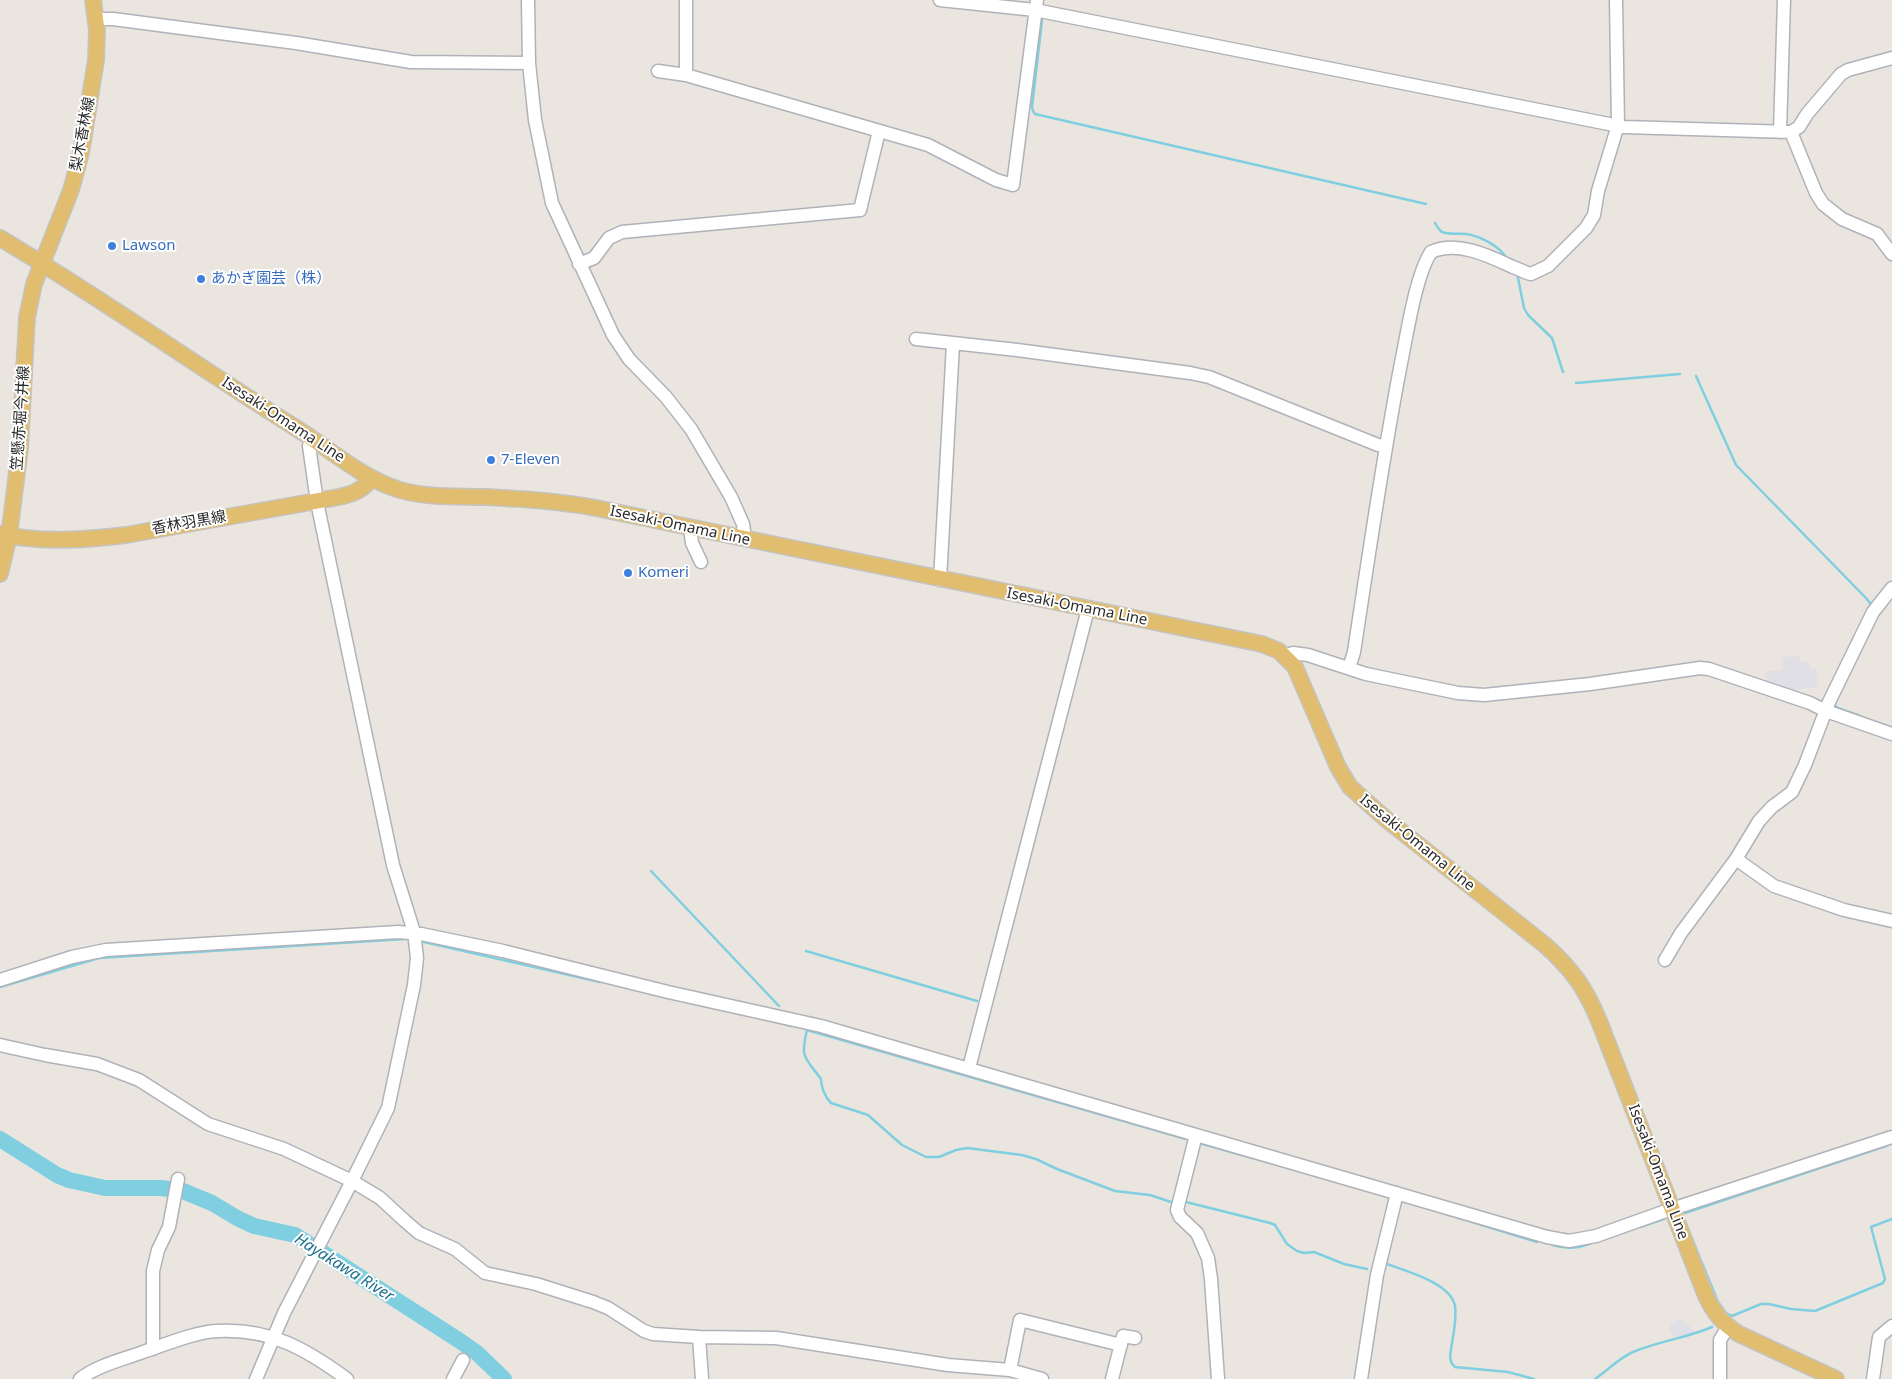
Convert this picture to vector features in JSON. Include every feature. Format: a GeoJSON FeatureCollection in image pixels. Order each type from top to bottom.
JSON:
{"type":"FeatureCollection","features":[{"type":"Feature","properties":{"kind":"main road","name":"梨木香林線"},"geometry":{"type":"LineString","coordinates":[[42,263],[71,190],[81,153],[96,60],[96,19],[93,0]]}},
{"type":"Feature","properties":{"kind":"main road","name":"Isesaki-Omama Line"},"geometry":{"type":"LineString","coordinates":[[0,238],[42,263],[230,386],[312,437],[372,478],[391,487],[419,494],[540,500],[574,504],[1262,644],[1279,650],[1291,661],[1300,678],[1338,768],[1350,787],[1387,820],[1545,945],[1565,963],[1586,991],[1600,1021],[1710,1305],[1717,1316],[1728,1327],[1828,1377]]}},
{"type":"Feature","properties":{"kind":"main road","name":"笠懸赤堀今井線"},"geometry":{"type":"LineString","coordinates":[[0,574],[4,535],[20,448],[27,318],[34,284],[42,263]]}},
{"type":"Feature","properties":{"kind":"main road","name":"香林羽黒線"},"geometry":{"type":"LineString","coordinates":[[4,535],[41,539],[94,539],[317,502],[350,494],[364,488],[372,478]]}},
{"type":"Feature","properties":{"kind":"street"},"geometry":{"type":"LineString","coordinates":[[528,0],[529,63],[537,135],[550,195],[605,322],[621,349],[680,414],[721,477],[743,524],[743,539]]}},
{"type":"Feature","properties":{"kind":"street"},"geometry":{"type":"LineString","coordinates":[[686,0],[686,75]]}},
{"type":"Feature","properties":{"kind":"street"},"geometry":{"type":"LineString","coordinates":[[940,0],[1036,5],[1624,127],[1785,132],[1799,127],[1812,108],[1841,74],[1848,70],[1892,58]]}},
{"type":"Feature","properties":{"kind":"street"},"geometry":{"type":"LineString","coordinates":[[1349,668],[1354,652],[1384,446],[1405,340],[1421,274],[1431,252],[1445,248],[1469,250],[1531,274],[1548,266],[1592,221],[1598,191],[1618,125],[1616,0]]}},
{"type":"Feature","properties":{"kind":"street"},"geometry":{"type":"LineString","coordinates":[[1784,0],[1785,132],[1816,193],[1824,204],[1842,219],[1873,232],[1884,242],[1892,254]]}},
{"type":"Feature","properties":{"kind":"street"},"geometry":{"type":"LineString","coordinates":[[658,71],[686,75],[928,145],[996,180],[1013,186],[1036,5]]}},
{"type":"Feature","properties":{"kind":"street"},"geometry":{"type":"LineString","coordinates":[[96,19],[113,19],[296,43],[411,62],[529,63]]}},
{"type":"Feature","properties":{"kind":"street"},"geometry":{"type":"LineString","coordinates":[[579,264],[594,258],[609,238],[622,232],[860,210],[879,131]]}},
{"type":"Feature","properties":{"kind":"street"},"geometry":{"type":"LineString","coordinates":[[916,339],[1027,351],[1209,377],[1384,446]]}},
{"type":"Feature","properties":{"kind":"street"},"geometry":{"type":"LineString","coordinates":[[940,580],[953,344]]}},
{"type":"Feature","properties":{"kind":"street"},"geometry":{"type":"LineString","coordinates":[[256,1379],[273,1337],[309,1263],[352,1182],[388,1108],[414,985],[417,958],[414,932],[393,865],[317,502],[309,446],[312,437]]}},
{"type":"Feature","properties":{"kind":"street"},"geometry":{"type":"LineString","coordinates":[[690,528],[692,543],[701,562]]}},
{"type":"Feature","properties":{"kind":"street"},"geometry":{"type":"LineString","coordinates":[[1665,960],[1681,933],[1736,859],[1759,821],[1772,807],[1792,792],[1806,765],[1826,710],[1873,612],[1892,588]]}},
{"type":"Feature","properties":{"kind":"street"},"geometry":{"type":"LineString","coordinates":[[969,1068],[1088,609]]}},
{"type":"Feature","properties":{"kind":"street"},"geometry":{"type":"LineString","coordinates":[[1285,655],[1293,653],[1308,655],[1366,674],[1458,693],[1484,696],[1590,684],[1700,668],[1708,669],[1810,703],[1892,734]]}},
{"type":"Feature","properties":{"kind":"street"},"geometry":{"type":"LineString","coordinates":[[1736,859],[1774,886],[1844,910],[1892,921]]}},
{"type":"Feature","properties":{"kind":"street"},"geometry":{"type":"LineString","coordinates":[[0,980],[72,957],[106,950],[388,932],[414,932],[800,1021],[969,1068],[1547,1237],[1569,1241],[1596,1236],[1892,1137]]}},
{"type":"Feature","properties":{"kind":"street"},"geometry":{"type":"LineString","coordinates":[[0,1045],[97,1064],[121,1072],[158,1090],[193,1116],[208,1124],[284,1149],[352,1182],[380,1198],[405,1222],[419,1232],[455,1249],[485,1273],[536,1284],[593,1302],[608,1308],[644,1331],[653,1334],[699,1337],[776,1338],[948,1365],[1010,1370],[1042,1379]]}},
{"type":"Feature","properties":{"kind":"street"},"geometry":{"type":"LineString","coordinates":[[1196,1135],[1177,1210],[1180,1217],[1197,1233],[1208,1258],[1218,1379]]}},
{"type":"Feature","properties":{"kind":"street"},"geometry":{"type":"LineString","coordinates":[[153,1349],[153,1271],[158,1250],[169,1227],[178,1179]]}},
{"type":"Feature","properties":{"kind":"street"},"geometry":{"type":"LineString","coordinates":[[1361,1379],[1377,1274],[1397,1193]]}},
{"type":"Feature","properties":{"kind":"street"},"geometry":{"type":"LineString","coordinates":[[1010,1370],[1020,1320],[1121,1345]]}},
{"type":"Feature","properties":{"kind":"street"},"geometry":{"type":"LineString","coordinates":[[1873,1379],[1879,1337],[1892,1326]]}},
{"type":"Feature","properties":{"kind":"street"},"geometry":{"type":"LineString","coordinates":[[1720,1379],[1720,1340],[1728,1327]]}},
{"type":"Feature","properties":{"kind":"street"},"geometry":{"type":"LineString","coordinates":[[80,1379],[96,1369],[153,1349],[216,1331],[250,1333],[273,1337],[312,1355],[347,1379]]}},
{"type":"Feature","properties":{"kind":"street"},"geometry":{"type":"LineString","coordinates":[[1112,1379],[1123,1336],[1134,1338]]}},
{"type":"Feature","properties":{"kind":"street"},"geometry":{"type":"LineString","coordinates":[[699,1337],[702,1379]]}},
{"type":"Feature","properties":{"kind":"street"},"geometry":{"type":"LineString","coordinates":[[453,1379],[463,1360]]}},
{"type":"Feature","properties":{"kind":"shaded area"},"geometry":{"type":"Polygon","coordinates":[[[1799,656],[1800,662],[1809,661],[1810,668],[1816,668],[1818,687],[1783,691],[1767,686],[1766,671],[1783,670],[1782,657],[1799,656]]]}},
{"type":"Feature","properties":{"kind":"shaded area"},"geometry":{"type":"Polygon","coordinates":[[[1681,1319],[1696,1332],[1675,1337],[1669,1329],[1673,1322],[1681,1319]]]}},
{"type":"Feature","properties":{"kind":"waterway"},"geometry":{"type":"LineString","coordinates":[[1042,20],[1032,107],[1035,114],[1426,204]]}},
{"type":"Feature","properties":{"kind":"waterway"},"geometry":{"type":"LineString","coordinates":[[1435,223],[1442,232],[1466,234],[1483,239],[1500,250],[1507,259]]}},
{"type":"Feature","properties":{"kind":"waterway"},"geometry":{"type":"LineString","coordinates":[[1518,278],[1524,308],[1528,315],[1552,338],[1563,372]]}},
{"type":"Feature","properties":{"kind":"waterway"},"geometry":{"type":"LineString","coordinates":[[1576,383],[1680,374]]}},
{"type":"Feature","properties":{"kind":"waterway"},"geometry":{"type":"LineString","coordinates":[[1696,376],[1736,465],[1873,607]]}},
{"type":"Feature","properties":{"kind":"waterway"},"geometry":{"type":"LineString","coordinates":[[1835,701],[1835,706],[1838,708],[1860,716]]}},
{"type":"Feature","properties":{"kind":"waterway"},"geometry":{"type":"LineString","coordinates":[[651,871],[779,1006]]}},
{"type":"Feature","properties":{"kind":"waterway"},"geometry":{"type":"LineString","coordinates":[[0,987],[99,958],[405,939]]}},
{"type":"Feature","properties":{"kind":"waterway"},"geometry":{"type":"LineString","coordinates":[[424,942],[600,982]]}},
{"type":"Feature","properties":{"kind":"waterway"},"geometry":{"type":"LineString","coordinates":[[806,951],[977,1001]]}},
{"type":"Feature","properties":{"kind":"waterway"},"geometry":{"type":"LineString","coordinates":[[781,1023],[791,1026]]}},
{"type":"Feature","properties":{"kind":"waterway"},"geometry":{"type":"LineString","coordinates":[[1171,1202],[1150,1195],[1115,1191],[1022,1155],[967,1148],[939,1157],[926,1157],[902,1145],[868,1115],[831,1103],[824,1092],[821,1079],[805,1057],[804,1047],[807,1030],[1186,1139]]}},
{"type":"Feature","properties":{"kind":"waterway","name":"Hayakawa River"},"geometry":{"type":"LineString","coordinates":[[0,1139],[57,1175],[69,1180],[105,1188],[161,1188],[183,1191],[212,1203],[254,1226],[295,1235],[460,1341],[477,1353],[504,1379]]}},
{"type":"Feature","properties":{"kind":"waterway"},"geometry":{"type":"LineString","coordinates":[[1199,1143],[1292,1169]]}},
{"type":"Feature","properties":{"kind":"waterway"},"geometry":{"type":"LineString","coordinates":[[1685,1213],[1886,1146]]}},
{"type":"Feature","properties":{"kind":"waterway"},"geometry":{"type":"LineString","coordinates":[[1186,1202],[1270,1223],[1275,1225],[1287,1244],[1297,1251],[1304,1253],[1314,1252],[1344,1264],[1367,1269]]}},
{"type":"Feature","properties":{"kind":"waterway"},"geometry":{"type":"LineString","coordinates":[[1443,1213],[1537,1242]]}},
{"type":"Feature","properties":{"kind":"waterway"},"geometry":{"type":"LineString","coordinates":[[1640,1227],[1664,1219]]}},
{"type":"Feature","properties":{"kind":"waterway"},"geometry":{"type":"LineString","coordinates":[[1684,1219],[1718,1302],[1726,1313],[1732,1316],[1761,1304],[1815,1311],[1883,1283],[1885,1279],[1871,1227],[1892,1219]]}},
{"type":"Feature","properties":{"kind":"waterway"},"geometry":{"type":"LineString","coordinates":[[1553,1245],[1574,1248],[1594,1242]]}},
{"type":"Feature","properties":{"kind":"waterway"},"geometry":{"type":"LineString","coordinates":[[1387,1264],[1437,1284],[1452,1298],[1456,1317],[1450,1356],[1455,1367],[1508,1372],[1534,1379]]}},
{"type":"Feature","properties":{"kind":"waterway"},"geometry":{"type":"LineString","coordinates":[[1595,1379],[1633,1352],[1712,1327]]}},
{"type":"Feature","properties":{"kind":"place","name":"Lawson"},"geometry":{"type":"Point","coordinates":[112,246]}},
{"type":"Feature","properties":{"kind":"place","name":"あかぎ園芸（株）"},"geometry":{"type":"Point","coordinates":[201,279]}},
{"type":"Feature","properties":{"kind":"place","name":"7-Eleven"},"geometry":{"type":"Point","coordinates":[491,460]}},
{"type":"Feature","properties":{"kind":"place","name":"Komeri"},"geometry":{"type":"Point","coordinates":[628,573]}}]}
